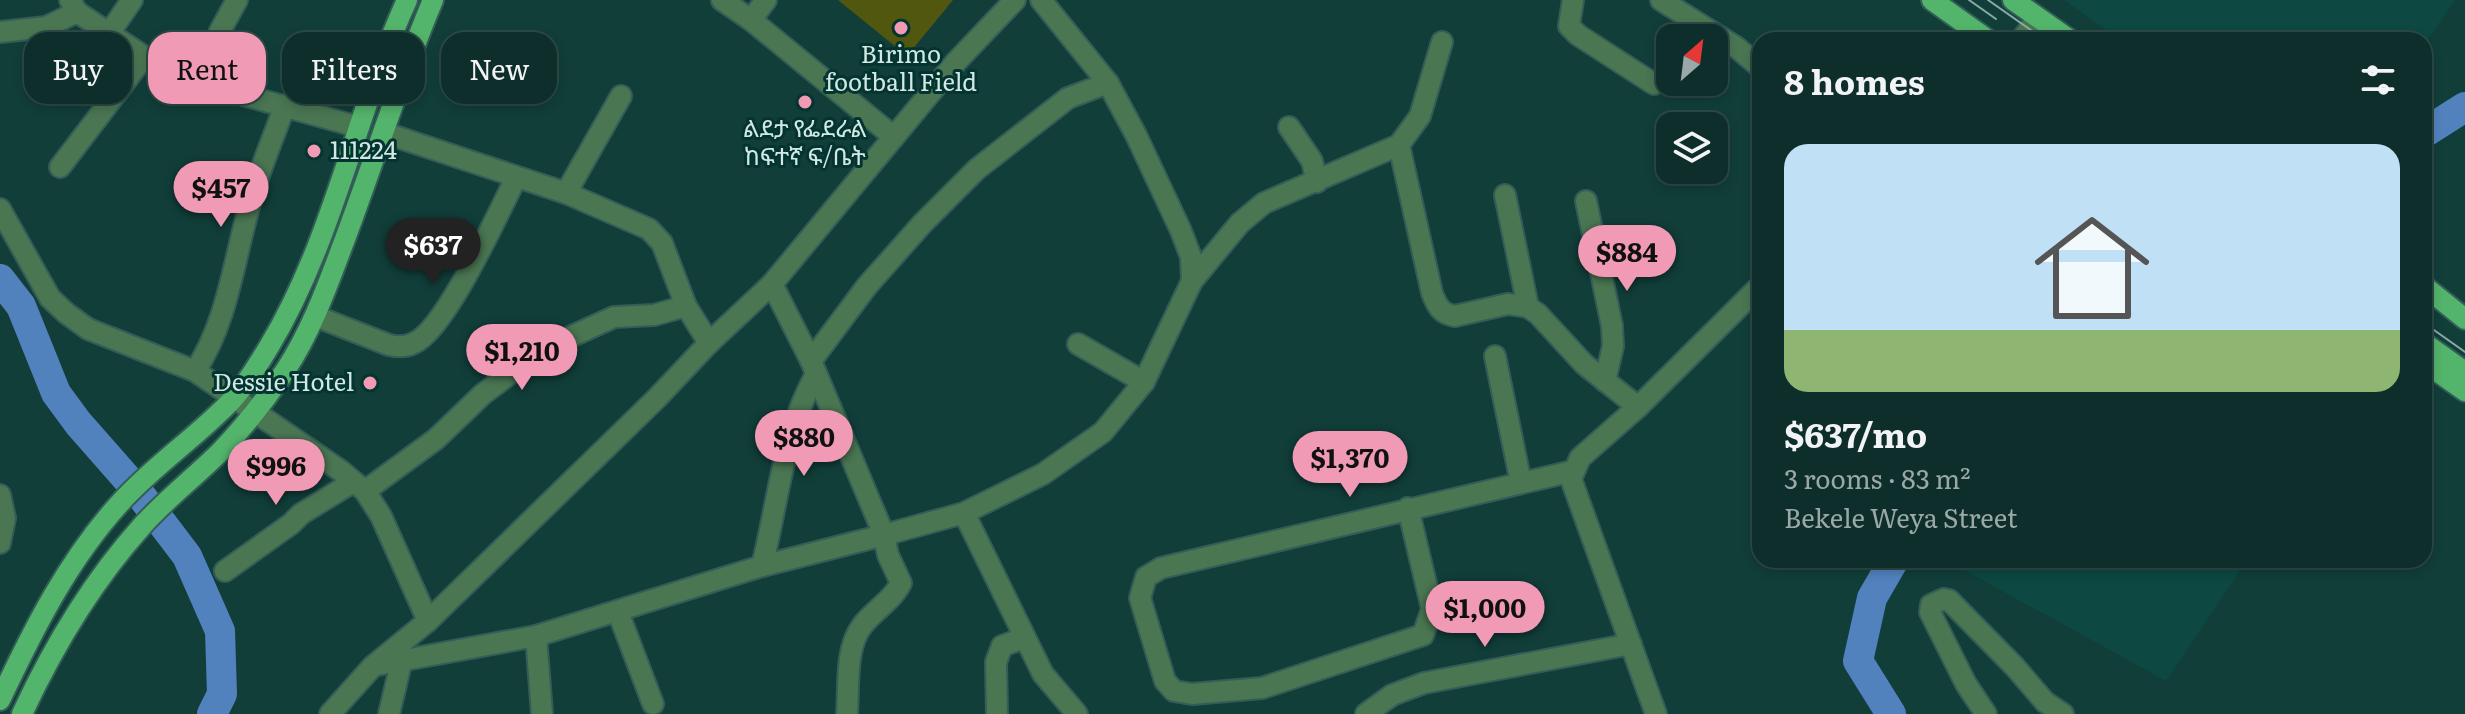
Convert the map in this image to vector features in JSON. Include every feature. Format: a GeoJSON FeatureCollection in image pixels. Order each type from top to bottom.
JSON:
{"type":"FeatureCollection","features":[{"type":"Feature","properties":{"kind":"main road"},"geometry":{"type":"LineString","coordinates":[[0,700],[24,648],[70,568],[120,502],[234,398],[271,344],[322,234],[407,0]]}},
{"type":"Feature","properties":{"kind":"main road"},"geometry":{"type":"LineString","coordinates":[[22,714],[44,667],[85,597],[151,517],[255,414],[287,367],[315,316],[433,0]]}},
{"type":"Feature","properties":{"kind":"main road"},"geometry":{"type":"LineString","coordinates":[[1932,0],[1977,32]]}},
{"type":"Feature","properties":{"kind":"main road"},"geometry":{"type":"LineString","coordinates":[[2013,0],[2058,32]]}},
{"type":"Feature","properties":{"kind":"main road"},"geometry":{"type":"LineString","coordinates":[[2432,292],[2463,316]]}},
{"type":"Feature","properties":{"kind":"main road"},"geometry":{"type":"LineString","coordinates":[[2432,349],[2465,372]]}},
{"type":"Feature","properties":{"kind":"main road"},"geometry":{"type":"LineString","coordinates":[[2432,368],[2465,391]]}},
{"type":"Feature","properties":{"kind":"street"},"geometry":{"type":"LineString","coordinates":[[110,32],[132,0]]}},
{"type":"Feature","properties":{"kind":"street"},"geometry":{"type":"LineString","coordinates":[[220,32],[237,0]]}},
{"type":"Feature","properties":{"kind":"street"},"geometry":{"type":"LineString","coordinates":[[722,0],[751,20],[894,137]]}},
{"type":"Feature","properties":{"kind":"street"},"geometry":{"type":"LineString","coordinates":[[751,20],[766,0]]}},
{"type":"Feature","properties":{"kind":"street"},"geometry":{"type":"LineString","coordinates":[[330,714],[373,666],[428,621],[772,284],[956,62],[1015,0]]}},
{"type":"Feature","properties":{"kind":"street"},"geometry":{"type":"LineString","coordinates":[[1041,0],[1108,83],[1136,135],[1191,257],[1192,281]]}},
{"type":"Feature","properties":{"kind":"street"},"geometry":{"type":"LineString","coordinates":[[1573,0],[1569,26],[1654,84]]}},
{"type":"Feature","properties":{"kind":"street"},"geometry":{"type":"LineString","coordinates":[[1661,0],[1752,60]]}},
{"type":"Feature","properties":{"kind":"street"},"geometry":{"type":"LineString","coordinates":[[0,32],[46,27],[63,21],[73,6],[104,32]]}},
{"type":"Feature","properties":{"kind":"street"},"geometry":{"type":"LineString","coordinates":[[2027,32],[2038,18]]}},
{"type":"Feature","properties":{"kind":"street"},"geometry":{"type":"LineString","coordinates":[[373,666],[536,636],[762,566],[964,513],[1043,474],[1103,432],[1144,382],[1192,281],[1252,211],[1399,145],[1420,116],[1442,42]]}},
{"type":"Feature","properties":{"kind":"street"},"geometry":{"type":"LineString","coordinates":[[132,50],[148,60]]}},
{"type":"Feature","properties":{"kind":"street"},"geometry":{"type":"LineString","coordinates":[[60,167],[144,57]]}},
{"type":"Feature","properties":{"kind":"street"},"geometry":{"type":"LineString","coordinates":[[762,566],[787,454],[813,369],[867,286],[977,169],[1068,98],[1108,83]]}},
{"type":"Feature","properties":{"kind":"street"},"geometry":{"type":"LineString","coordinates":[[566,193],[621,96]]}},
{"type":"Feature","properties":{"kind":"street"},"geometry":{"type":"LineString","coordinates":[[266,100],[359,127]]}},
{"type":"Feature","properties":{"kind":"street"},"geometry":{"type":"LineString","coordinates":[[195,371],[209,349],[231,284],[251,198],[285,105]]}},
{"type":"Feature","properties":{"kind":"street"},"geometry":{"type":"LineString","coordinates":[[1289,127],[1312,161],[1317,182]]}},
{"type":"Feature","properties":{"kind":"street"},"geometry":{"type":"LineString","coordinates":[[385,133],[566,193],[649,229],[662,243],[686,306],[709,343]]}},
{"type":"Feature","properties":{"kind":"street"},"geometry":{"type":"LineString","coordinates":[[1399,145],[1432,293],[1438,307],[1446,315],[1455,316],[1508,304],[1528,307],[1584,364],[1638,407]]}},
{"type":"Feature","properties":{"kind":"street"},"geometry":{"type":"LineString","coordinates":[[315,316],[389,345],[399,347],[415,343],[438,320],[516,178]]}},
{"type":"Feature","properties":{"kind":"street"},"geometry":{"type":"LineString","coordinates":[[1505,195],[1528,307]]}},
{"type":"Feature","properties":{"kind":"street"},"geometry":{"type":"LineString","coordinates":[[1586,201],[1612,326],[1613,346],[1605,381]]}},
{"type":"Feature","properties":{"kind":"street"},"geometry":{"type":"LineString","coordinates":[[0,209],[44,290],[66,313],[88,329],[195,371],[359,486],[381,516],[428,621]]}},
{"type":"Feature","properties":{"kind":"street"},"geometry":{"type":"LineString","coordinates":[[772,284],[813,369],[884,535],[888,555],[901,583],[856,636],[847,714]]}},
{"type":"Feature","properties":{"kind":"street"},"geometry":{"type":"LineString","coordinates":[[1656,714],[1571,479],[1580,458],[1638,407],[1752,294]]}},
{"type":"Feature","properties":{"kind":"street"},"geometry":{"type":"LineString","coordinates":[[225,571],[301,514],[359,486],[436,439],[483,394],[528,360],[614,317],[654,315],[686,306]]}},
{"type":"Feature","properties":{"kind":"street"},"geometry":{"type":"LineString","coordinates":[[1078,344],[1144,382]]}},
{"type":"Feature","properties":{"kind":"street"},"geometry":{"type":"LineString","coordinates":[[1495,356],[1521,483]]}},
{"type":"Feature","properties":{"kind":"street"},"geometry":{"type":"LineString","coordinates":[[1408,508],[1432,609],[1423,635],[1262,688],[1192,694],[1174,691],[1165,681],[1140,598],[1146,577],[1161,568],[1408,508],[1573,471]]}},
{"type":"Feature","properties":{"kind":"street"},"geometry":{"type":"LineString","coordinates":[[0,495],[5,518],[0,543]]}},
{"type":"Feature","properties":{"kind":"street"},"geometry":{"type":"LineString","coordinates":[[964,513],[1043,674],[1077,714]]}},
{"type":"Feature","properties":{"kind":"street"},"geometry":{"type":"LineString","coordinates":[[1986,714],[1966,684],[1930,612],[1931,605],[1944,599],[1949,600],[2015,667],[2045,702],[2063,714]]}},
{"type":"Feature","properties":{"kind":"street"},"geometry":{"type":"LineString","coordinates":[[618,612],[653,704]]}},
{"type":"Feature","properties":{"kind":"street"},"geometry":{"type":"LineString","coordinates":[[536,636],[542,714]]}},
{"type":"Feature","properties":{"kind":"street"},"geometry":{"type":"LineString","coordinates":[[997,714],[996,656],[1002,646],[1024,638]]}},
{"type":"Feature","properties":{"kind":"street"},"geometry":{"type":"LineString","coordinates":[[1366,714],[1392,695],[1424,683],[1631,644]]}},
{"type":"Feature","properties":{"kind":"street"},"geometry":{"type":"LineString","coordinates":[[389,714],[402,659]]}},
{"type":"Feature","properties":{"kind":"shaded area"},"geometry":{"type":"Polygon","coordinates":[[[2064,0],[2455,0],[2432,33],[2110,32],[2064,0]]]}},
{"type":"Feature","properties":{"kind":"shaded area"},"geometry":{"type":"Polygon","coordinates":[[[1961,568],[2242,568],[2166,681],[1961,568]]]}},
{"type":"Feature","properties":{"kind":"green space","name":"Birimo football Field"},"geometry":{"type":"Polygon","coordinates":[[[838,0],[953,0],[907,56],[838,0]]]}},
{"type":"Feature","properties":{"kind":"waterway"},"geometry":{"type":"LineString","coordinates":[[2432,128],[2465,107]]}},
{"type":"Feature","properties":{"kind":"waterway"},"geometry":{"type":"LineString","coordinates":[[0,279],[21,306],[56,393],[187,556],[220,631],[222,694],[212,714]]}},
{"type":"Feature","properties":{"kind":"waterway"},"geometry":{"type":"LineString","coordinates":[[1889,568],[1872,598],[1858,661],[1891,714]]}},
{"type":"Feature","properties":{"kind":"tram line"},"geometry":{"type":"LineString","coordinates":[[1969,0],[1996,19]]}},
{"type":"Feature","properties":{"kind":"tram line"},"geometry":{"type":"LineString","coordinates":[[1988,0],[2034,32]]}},
{"type":"Feature","properties":{"kind":"tram line"},"geometry":{"type":"LineString","coordinates":[[2432,329],[2465,352]]}},
{"type":"Feature","properties":{"kind":"place","name":"Birimo football Field"},"geometry":{"type":"Point","coordinates":[901,28]}},
{"type":"Feature","properties":{"kind":"place","name":"ልደታ የፌደራል ከፍተኛ ፍ/ቤት"},"geometry":{"type":"Point","coordinates":[805,102]}},
{"type":"Feature","properties":{"kind":"place","name":"111224"},"geometry":{"type":"Point","coordinates":[314,151]}},
{"type":"Feature","properties":{"kind":"place","name":"Dessie Hotel"},"geometry":{"type":"Point","coordinates":[370,383]}}]}
